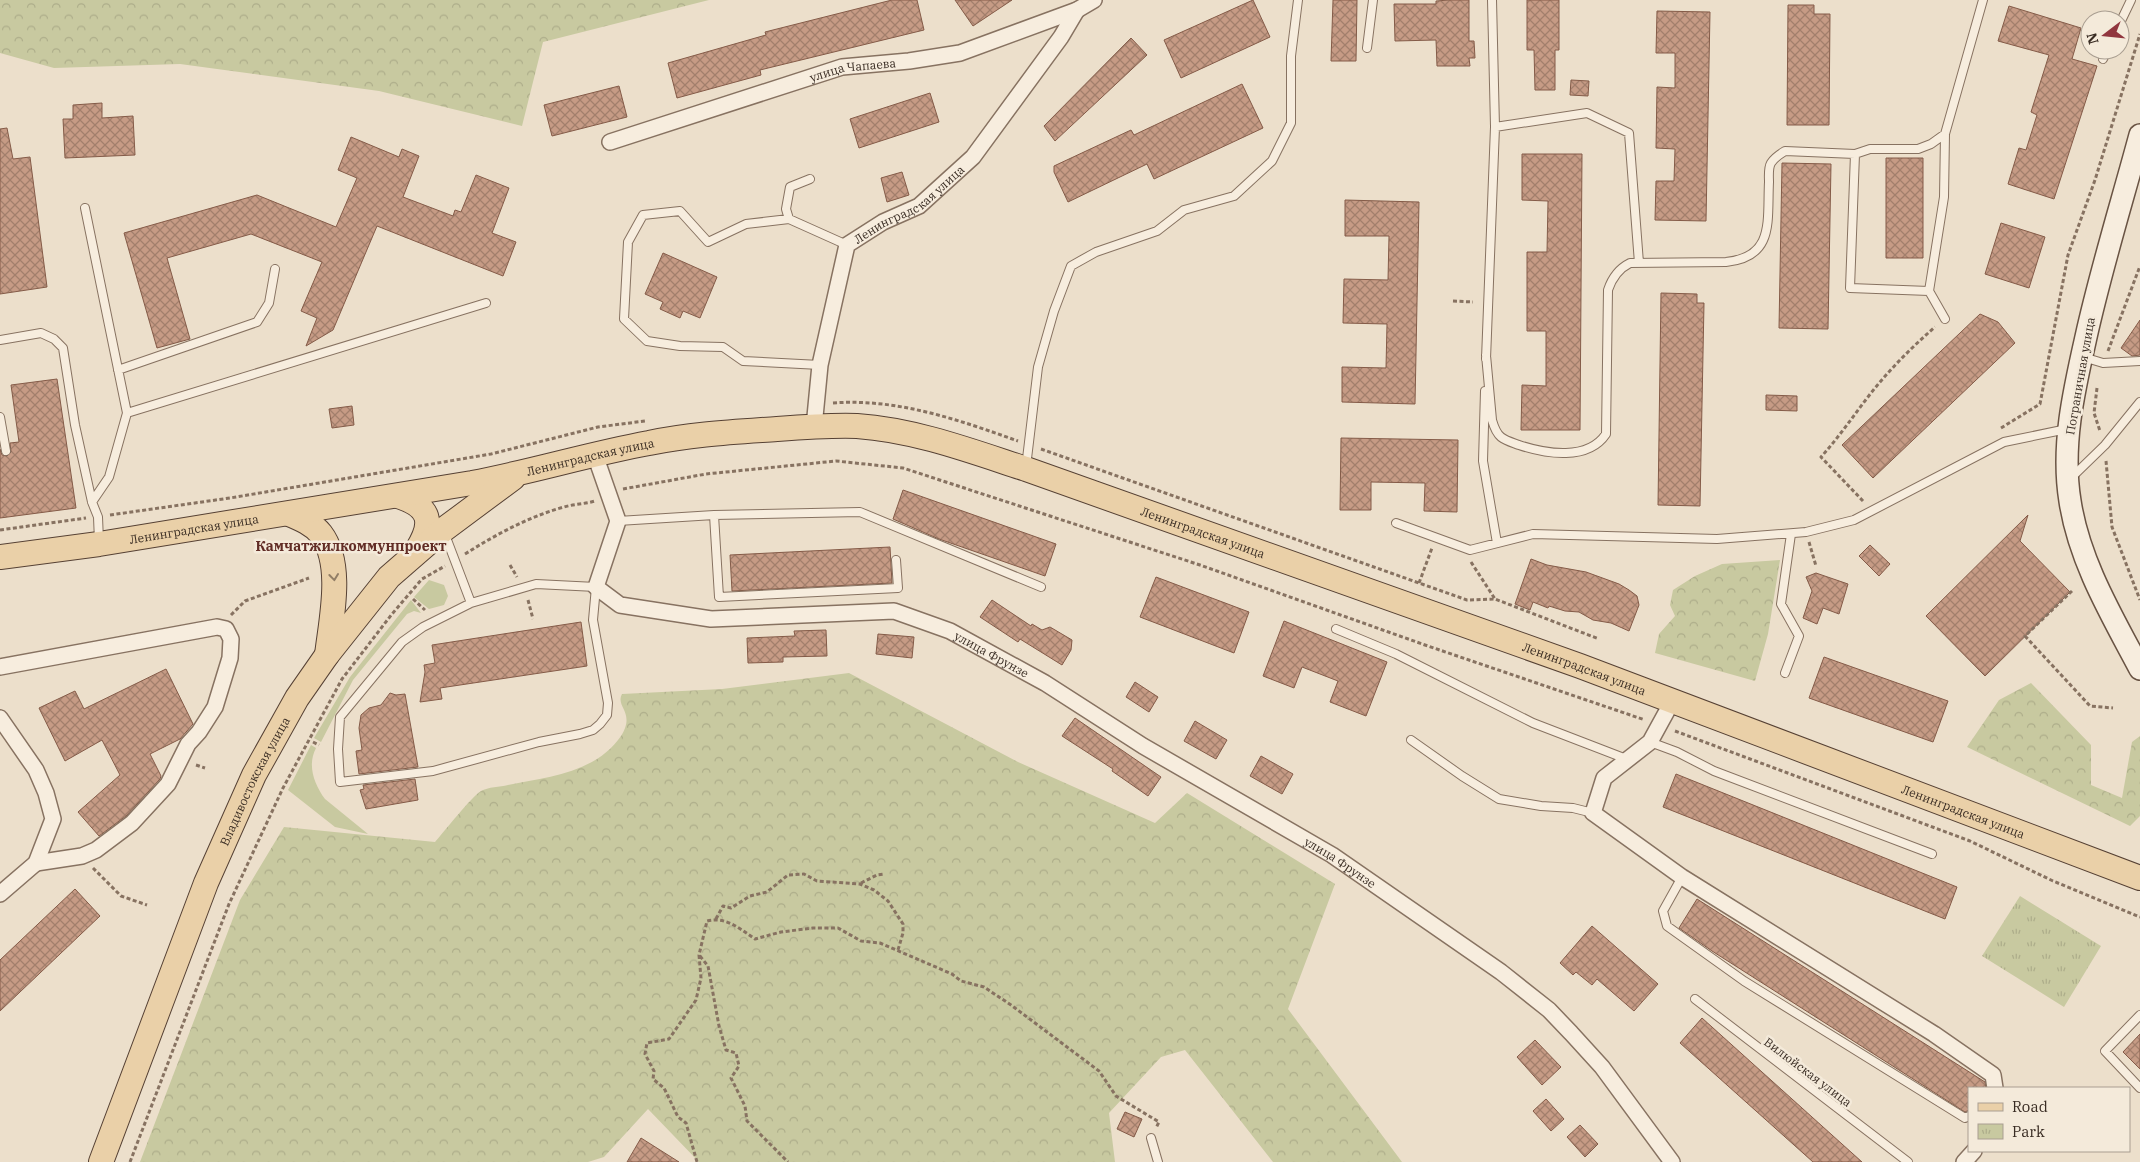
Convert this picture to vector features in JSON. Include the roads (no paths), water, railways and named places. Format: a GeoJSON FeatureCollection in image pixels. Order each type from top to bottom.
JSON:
{"type":"FeatureCollection","features":[{"type":"Feature","properties":{"kind":"main road","name":"Пограничная улица"},"geometry":{"type":"LineString","coordinates":[[2140,135],[2093,307],[2082,357],[2069,428],[2068,481],[2070,502],[2088,562],[2103,598],[2140,668]]}},
{"type":"Feature","properties":{"kind":"main road","name":"Ленинградская улица"},"geometry":{"type":"LineString","coordinates":[[0,557],[98,544],[398,496],[518,474],[651,442],[815,415],[857,426],[943,441],[1026,469],[1672,700],[2140,878]]}},
{"type":"Feature","properties":{"kind":"main road","name":"Владивостокская улица"},"geometry":{"type":"LineString","coordinates":[[101,1162],[206,883],[230,826],[254,775],[297,698],[389,577],[443,530],[518,474]]}},
{"type":"Feature","properties":{"kind":"main road"},"geometry":{"type":"LineString","coordinates":[[398,496],[419,505],[428,522],[425,538],[415,554]]}},
{"type":"Feature","properties":{"kind":"main road"},"geometry":{"type":"LineString","coordinates":[[289,514],[311,524],[322,535],[328,547],[335,583],[328,655]]}},
{"type":"Feature","properties":{"kind":"street","name":"улица Чапаева"},"geometry":{"type":"LineString","coordinates":[[610,142],[842,67],[909,61],[960,53],[1077,10],[1094,0]]}},
{"type":"Feature","properties":{"kind":"street","name":"Ленинградская улица"},"geometry":{"type":"LineString","coordinates":[[815,415],[820,365],[847,245],[883,222],[919,206],[973,157],[1061,37],[1077,10]]}},
{"type":"Feature","properties":{"kind":"street"},"geometry":{"type":"LineString","coordinates":[[595,455],[618,520],[596,587]]}},
{"type":"Feature","properties":{"kind":"street","name":"улица Фрунзе"},"geometry":{"type":"LineString","coordinates":[[596,587],[620,605],[711,619],[894,611],[950,632],[1045,683],[1143,746],[1332,856],[1507,976],[1548,1010],[1602,1067],[1672,1162]]}},
{"type":"Feature","properties":{"kind":"street"},"geometry":{"type":"LineString","coordinates":[[0,667],[217,627],[223,627],[228,632],[231,645],[226,673],[215,707],[199,732],[188,744],[168,784],[159,795],[126,828],[96,850],[82,856],[36,863]]}},
{"type":"Feature","properties":{"kind":"street"},"geometry":{"type":"LineString","coordinates":[[1672,700],[1650,742],[1604,778],[1593,813],[1682,877],[1934,1034],[1993,1075],[1995,1087]]}},
{"type":"Feature","properties":{"kind":"street"},"geometry":{"type":"LineString","coordinates":[[0,718],[36,770],[46,793],[53,819],[36,863],[0,894]]}},
{"type":"Feature","properties":{"kind":"street"},"geometry":{"type":"LineString","coordinates":[[1964,1162],[1973,1152]]}},
{"type":"Feature","properties":{"kind":"lane"},"geometry":{"type":"LineString","coordinates":[[1026,469],[1038,367],[1054,311],[1071,266],[1096,252],[1157,231],[1184,210],[1234,196],[1272,161],[1290,123],[1291,56],[1298,0]]}},
{"type":"Feature","properties":{"kind":"lane"},"geometry":{"type":"LineString","coordinates":[[1367,48],[1374,0]]}},
{"type":"Feature","properties":{"kind":"lane"},"geometry":{"type":"LineString","coordinates":[[1492,0],[1495,127],[1483,461],[1496,543]]}},
{"type":"Feature","properties":{"kind":"lane"},"geometry":{"type":"LineString","coordinates":[[1945,318],[1929,291],[1944,196],[1945,134],[1983,0]]}},
{"type":"Feature","properties":{"kind":"lane"},"geometry":{"type":"LineString","coordinates":[[1495,127],[1587,114],[1629,133],[1639,262]]}},
{"type":"Feature","properties":{"kind":"lane"},"geometry":{"type":"LineString","coordinates":[[1486,355],[1492,420],[1502,438],[1526,447],[1549,452],[1572,452],[1595,446],[1601,442],[1606,434],[1608,290],[1610,283],[1622,267],[1639,262],[1740,261],[1752,256],[1762,245],[1767,225],[1770,165],[1777,156],[1785,151],[1855,154],[1870,149],[1918,148],[1931,144],[1945,134]]}},
{"type":"Feature","properties":{"kind":"lane"},"geometry":{"type":"LineString","coordinates":[[1855,154],[1850,288],[1929,291]]}},
{"type":"Feature","properties":{"kind":"lane"},"geometry":{"type":"LineString","coordinates":[[789,219],[786,209],[790,187],[810,179]]}},
{"type":"Feature","properties":{"kind":"lane"},"geometry":{"type":"LineString","coordinates":[[85,208],[127,413],[109,477],[92,502]]}},
{"type":"Feature","properties":{"kind":"lane"},"geometry":{"type":"LineString","coordinates":[[820,365],[743,361],[724,347],[680,346],[647,341],[624,320],[628,242],[644,215],[680,211],[708,242],[746,224],[789,219],[847,245]]}},
{"type":"Feature","properties":{"kind":"lane"},"geometry":{"type":"LineString","coordinates":[[118,370],[257,322],[269,303],[274,269]]}},
{"type":"Feature","properties":{"kind":"lane"},"geometry":{"type":"LineString","coordinates":[[127,413],[486,303]]}},
{"type":"Feature","properties":{"kind":"lane"},"geometry":{"type":"LineString","coordinates":[[0,337],[41,333],[54,339],[63,348],[75,425],[92,502],[98,517],[98,544]]}},
{"type":"Feature","properties":{"kind":"lane"},"geometry":{"type":"LineString","coordinates":[[2082,357],[2103,363],[2140,362]]}},
{"type":"Feature","properties":{"kind":"lane"},"geometry":{"type":"LineString","coordinates":[[2068,481],[2104,445],[2140,402]]}},
{"type":"Feature","properties":{"kind":"lane"},"geometry":{"type":"LineString","coordinates":[[0,417],[6,451]]}},
{"type":"Feature","properties":{"kind":"lane"},"geometry":{"type":"LineString","coordinates":[[1396,523],[1470,550],[1533,534],[1717,539],[1806,532],[1838,526],[1870,513],[2004,442],[2069,428]]}},
{"type":"Feature","properties":{"kind":"lane"},"geometry":{"type":"LineString","coordinates":[[618,520],[714,515],[860,512],[1041,587]]}},
{"type":"Feature","properties":{"kind":"lane"},"geometry":{"type":"LineString","coordinates":[[714,515],[719,597],[898,588],[896,560]]}},
{"type":"Feature","properties":{"kind":"lane"},"geometry":{"type":"LineString","coordinates":[[443,530],[471,603]]}},
{"type":"Feature","properties":{"kind":"lane"},"geometry":{"type":"LineString","coordinates":[[1785,673],[1799,636],[1781,604],[1790,534]]}},
{"type":"Feature","properties":{"kind":"lane"},"geometry":{"type":"LineString","coordinates":[[536,584],[596,587],[593,620],[608,703],[607,715],[594,730],[540,742],[432,771],[340,782],[338,749],[340,717],[402,642],[423,627],[471,603],[536,584]]}},
{"type":"Feature","properties":{"kind":"lane"},"geometry":{"type":"LineString","coordinates":[[1336,629],[1390,651],[1533,723],[1629,760]]}},
{"type":"Feature","properties":{"kind":"lane"},"geometry":{"type":"LineString","coordinates":[[1412,740],[1462,776],[1499,799],[1541,806],[1573,808],[1593,813]]}},
{"type":"Feature","properties":{"kind":"lane"},"geometry":{"type":"LineString","coordinates":[[1650,742],[1677,752],[1714,771],[1932,854]]}},
{"type":"Feature","properties":{"kind":"lane"},"geometry":{"type":"LineString","coordinates":[[1682,877],[1663,911],[1667,926],[1744,981],[1965,1118],[1968,1116]]}},
{"type":"Feature","properties":{"kind":"lane","name":"Вилюйская улица"},"geometry":{"type":"LineString","coordinates":[[1695,999],[1908,1162]]}},
{"type":"Feature","properties":{"kind":"lane"},"geometry":{"type":"LineString","coordinates":[[2140,1015],[2104,1052],[2140,1088]]}},
{"type":"Feature","properties":{"kind":"lane"},"geometry":{"type":"LineString","coordinates":[[1151,1138],[1158,1162]]}},
{"type":"Feature","properties":{"kind":"district","name":"Камчатжилкоммунпроект"},"geometry":{"type":"Point","coordinates":[351,546]}}]}
